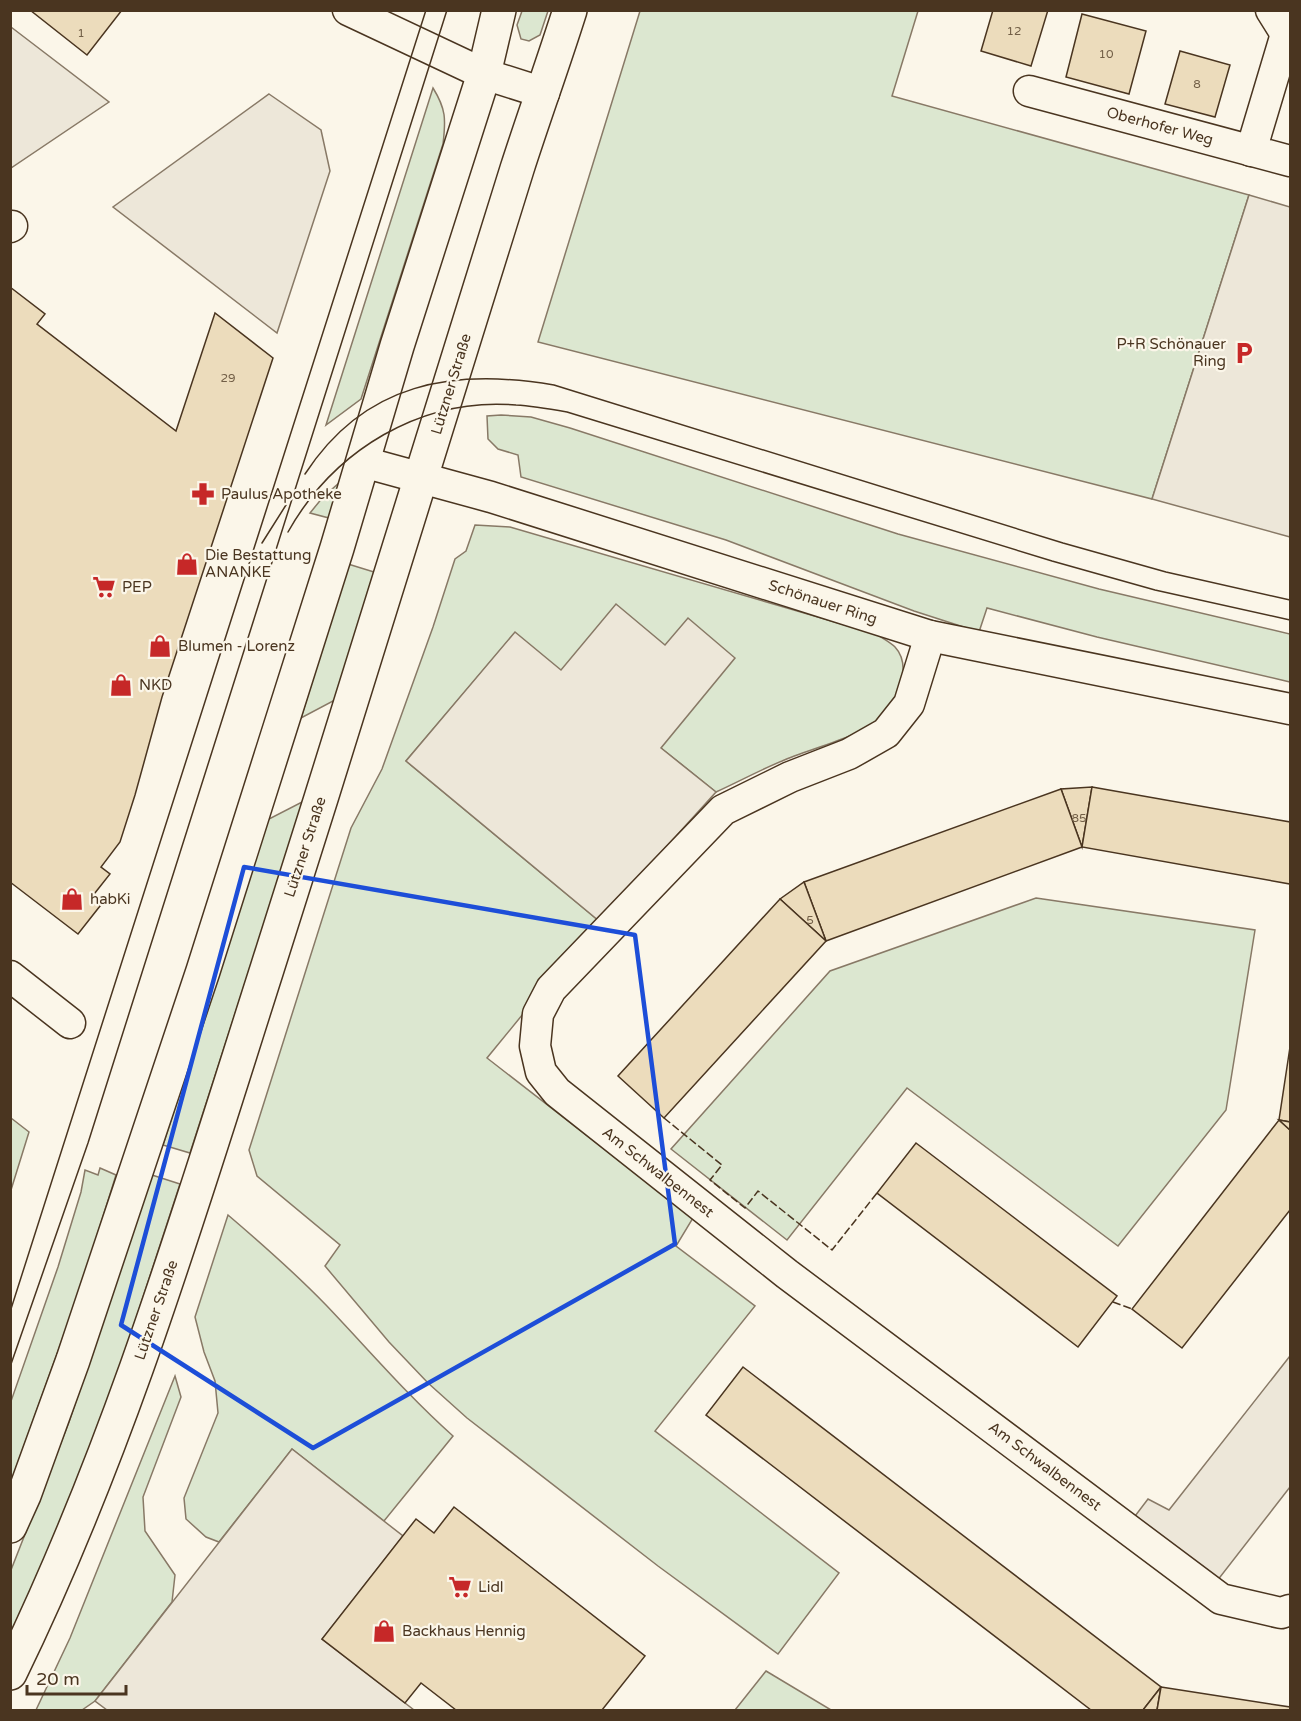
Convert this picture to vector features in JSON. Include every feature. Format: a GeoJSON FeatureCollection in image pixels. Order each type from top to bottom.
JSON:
{"type":"FeatureCollection","features":[{"type":"Feature","properties":{"kind":"main road"},"geometry":{"type":"LineString","coordinates":[[10,1526],[24,1495],[74,1360],[203,971],[484,74],[499,10]]}},
{"type":"Feature","properties":{"kind":"main road","name":"Lützner Straße"},"geometry":{"type":"LineString","coordinates":[[10,1673],[41,1610],[82,1514],[156,1310],[204,1167],[519,164],[570,10]]}},
{"type":"Feature","properties":{"kind":"street"},"geometry":{"type":"LineString","coordinates":[[348,10],[484,74],[544,93]]}},
{"type":"Feature","properties":{"kind":"street"},"geometry":{"type":"LineString","coordinates":[[1251,151],[1282,26]]}},
{"type":"Feature","properties":{"kind":"street","name":"Oberhofer Weg"},"geometry":{"type":"LineString","coordinates":[[1029,91],[1290,161]]}},
{"type":"Feature","properties":{"kind":"street","name":"Schönauer Ring"},"geometry":{"type":"LineString","coordinates":[[363,462],[491,497],[930,636],[1290,709]]}},
{"type":"Feature","properties":{"kind":"street","name":"Am Schwalbennest"},"geometry":{"type":"LineString","coordinates":[[930,636],[909,704],[886,733],[849,754],[790,777],[723,810],[551,989],[538,1014],[535,1046],[541,1072],[557,1092],[787,1274],[1221,1599],[1281,1613],[1290,1610]]}},
{"type":"Feature","properties":{"kind":"street"},"geometry":{"type":"LineString","coordinates":[[10,976],[70,1023]]}},
{"type":"Feature","properties":{"kind":"highlighted area"},"geometry":{"type":"Polygon","coordinates":[[[244,867],[635,935],[675,1244],[313,1448],[121,1325],[244,867]]]}},
{"type":"Feature","properties":{"kind":"green space"},"geometry":{"type":"Polygon","coordinates":[[[522,11],[548,11],[540,35],[529,41],[521,39],[517,25],[522,11]]]}},
{"type":"Feature","properties":{"kind":"green space"},"geometry":{"type":"Polygon","coordinates":[[[640,11],[918,11],[892,96],[1249,195],[1152,499],[538,342],[640,11]]]}},
{"type":"Feature","properties":{"kind":"green space"},"geometry":{"type":"Polygon","coordinates":[[[433,88],[444,115],[443,144],[361,399],[326,425],[433,88]]]}},
{"type":"Feature","properties":{"kind":"green space"},"geometry":{"type":"Polygon","coordinates":[[[487,416],[531,417],[570,428],[898,534],[1099,589],[1290,634],[1290,682],[1097,637],[987,608],[979,632],[914,611],[726,540],[521,477],[518,455],[498,449],[488,439],[487,416]]]}},
{"type":"Feature","properties":{"kind":"green space"},"geometry":{"type":"Polygon","coordinates":[[[339,483],[329,518],[310,513],[323,497],[339,483]]]}},
{"type":"Feature","properties":{"kind":"green space"},"geometry":{"type":"Polygon","coordinates":[[[475,525],[510,527],[876,634],[895,647],[903,663],[901,683],[894,702],[883,717],[874,724],[849,736],[793,756],[716,792],[661,748],[665,645],[560,671],[515,633],[406,761],[599,921],[487,1058],[693,1218],[676,1246],[755,1306],[655,1431],[839,1573],[778,1654],[658,1566],[467,1418],[428,1383],[389,1342],[325,1266],[340,1245],[257,1176],[249,1150],[351,828],[382,769],[455,559],[466,551],[475,525]]]}},
{"type":"Feature","properties":{"kind":"green space"},"geometry":{"type":"Polygon","coordinates":[[[348,564],[374,572],[335,700],[301,718],[348,564]]]}},
{"type":"Feature","properties":{"kind":"green space"},"geometry":{"type":"Polygon","coordinates":[[[304,801],[190,1153],[163,1145],[267,820],[304,801]]]}},
{"type":"Feature","properties":{"kind":"green space"},"geometry":{"type":"Polygon","coordinates":[[[1036,898],[1255,930],[1226,1110],[1118,1246],[907,1088],[787,1240],[671,1149],[830,971],[1036,898]]]}},
{"type":"Feature","properties":{"kind":"green space"},"geometry":{"type":"Polygon","coordinates":[[[11,1118],[29,1132],[11,1190],[11,1118]]]}},
{"type":"Feature","properties":{"kind":"green space"},"geometry":{"type":"Polygon","coordinates":[[[100,1168],[116,1175],[80,1290],[11,1482],[10,1404],[58,1267],[81,1192],[85,1170],[98,1175],[100,1168]]]}},
{"type":"Feature","properties":{"kind":"green space"},"geometry":{"type":"Polygon","coordinates":[[[152,1175],[180,1184],[80,1479],[11,1639],[11,1570],[69,1422],[152,1175]]]}},
{"type":"Feature","properties":{"kind":"green space"},"geometry":{"type":"Polygon","coordinates":[[[228,1215],[314,1293],[453,1436],[384,1521],[292,1449],[219,1542],[206,1537],[186,1519],[184,1498],[218,1413],[215,1381],[204,1352],[195,1317],[228,1215]]]}},
{"type":"Feature","properties":{"kind":"green space"},"geometry":{"type":"Polygon","coordinates":[[[175,1376],[181,1397],[143,1497],[145,1531],[175,1575],[172,1602],[95,1701],[82,1710],[36,1710],[70,1638],[175,1376]]]}},
{"type":"Feature","properties":{"kind":"green space"},"geometry":{"type":"Polygon","coordinates":[[[766,1671],[831,1710],[735,1710],[766,1671]]]}},
{"type":"Feature","properties":{"kind":"shaded area"},"geometry":{"type":"Polygon","coordinates":[[[11,27],[109,102],[10,168],[11,27]]]}},
{"type":"Feature","properties":{"kind":"shaded area"},"geometry":{"type":"Polygon","coordinates":[[[269,94],[321,130],[330,171],[277,333],[113,207],[269,94]]]}},
{"type":"Feature","properties":{"kind":"shaded area","name":"P+R Schönauer Ring"},"geometry":{"type":"Polygon","coordinates":[[[1249,195],[1290,207],[1290,537],[1152,499],[1249,195]]]}},
{"type":"Feature","properties":{"kind":"shaded area"},"geometry":{"type":"Polygon","coordinates":[[[616,604],[665,645],[688,618],[735,658],[661,748],[716,792],[599,921],[406,761],[515,632],[561,670],[616,604]]]}},
{"type":"Feature","properties":{"kind":"shaded area"},"geometry":{"type":"Polygon","coordinates":[[[1290,1356],[1290,1487],[1217,1581],[1132,1520],[1148,1499],[1169,1510],[1290,1356]]]}},
{"type":"Feature","properties":{"kind":"shaded area"},"geometry":{"type":"Polygon","coordinates":[[[292,1449],[403,1536],[322,1639],[414,1710],[107,1710],[95,1701],[292,1449]]]}},
{"type":"Feature","properties":{"kind":"building"},"geometry":{"type":"Polygon","coordinates":[[[30,10],[122,10],[87,55],[30,10]]]}},
{"type":"Feature","properties":{"kind":"building"},"geometry":{"type":"Polygon","coordinates":[[[993,10],[1048,10],[1031,66],[981,51],[993,10]]]}},
{"type":"Feature","properties":{"kind":"building"},"geometry":{"type":"Polygon","coordinates":[[[1082,14],[1146,31],[1129,94],[1066,77],[1082,14]]]}},
{"type":"Feature","properties":{"kind":"building"},"geometry":{"type":"Polygon","coordinates":[[[1180,51],[1230,65],[1215,117],[1165,104],[1180,51]]]}},
{"type":"Feature","properties":{"kind":"building","name":"PEP"},"geometry":{"type":"Polygon","coordinates":[[[10,287],[45,314],[37,324],[176,431],[215,313],[273,358],[162,697],[120,842],[101,867],[110,874],[91,898],[100,906],[78,934],[10,882],[10,287]]]}},
{"type":"Feature","properties":{"kind":"building"},"geometry":{"type":"Polygon","coordinates":[[[1092,787],[1082,847],[1061,789],[1092,787]]]}},
{"type":"Feature","properties":{"kind":"building"},"geometry":{"type":"Polygon","coordinates":[[[1092,787],[1290,822],[1290,884],[1082,847],[1092,787]]]}},
{"type":"Feature","properties":{"kind":"building"},"geometry":{"type":"Polygon","coordinates":[[[1061,789],[1082,847],[826,941],[804,882],[1061,789]]]}},
{"type":"Feature","properties":{"kind":"building"},"geometry":{"type":"Polygon","coordinates":[[[804,882],[826,941],[780,899],[804,882]]]}},
{"type":"Feature","properties":{"kind":"building"},"geometry":{"type":"Polygon","coordinates":[[[780,899],[826,941],[664,1118],[618,1076],[780,899]]]}},
{"type":"Feature","properties":{"kind":"building"},"geometry":{"type":"Polygon","coordinates":[[[1290,1047],[1290,1122],[1279,1120],[1290,1047]]]}},
{"type":"Feature","properties":{"kind":"building"},"geometry":{"type":"Polygon","coordinates":[[[1279,1120],[1290,1130],[1290,1210],[1182,1348],[1132,1309],[1279,1120]]]}},
{"type":"Feature","properties":{"kind":"building"},"geometry":{"type":"Polygon","coordinates":[[[1279,1120],[1290,1122],[1290,1130],[1279,1120]]]}},
{"type":"Feature","properties":{"kind":"building"},"geometry":{"type":"Polygon","coordinates":[[[916,1143],[1117,1296],[1078,1347],[877,1193],[916,1143]]]}},
{"type":"Feature","properties":{"kind":"building"},"geometry":{"type":"Polygon","coordinates":[[[743,1367],[1161,1687],[1143,1710],[1091,1710],[706,1415],[743,1367]]]}},
{"type":"Feature","properties":{"kind":"building","name":"Lidl"},"geometry":{"type":"Polygon","coordinates":[[[454,1507],[645,1656],[602,1710],[456,1710],[421,1683],[405,1703],[322,1639],[416,1519],[434,1533],[454,1507]]]}},
{"type":"Feature","properties":{"kind":"building"},"geometry":{"type":"Polygon","coordinates":[[[1161,1687],[1157,1710],[1143,1710],[1161,1687]]]}},
{"type":"Feature","properties":{"kind":"building"},"geometry":{"type":"Polygon","coordinates":[[[1161,1687],[1290,1707],[1290,1710],[1157,1710],[1161,1687]]]}},
{"type":"Feature","properties":{"kind":"tram line"},"geometry":{"type":"LineString","coordinates":[[10,1312],[426,10]]}},
{"type":"Feature","properties":{"kind":"tram line"},"geometry":{"type":"LineString","coordinates":[[10,1367],[88,1143],[447,10]]}},
{"type":"Feature","properties":{"kind":"tram line"},"geometry":{"type":"LineString","coordinates":[[305,474],[329,443],[355,419],[384,401],[414,389],[447,381],[517,380],[554,385],[1063,543],[1166,572],[1290,600]]}},
{"type":"Feature","properties":{"kind":"tram line"},"geometry":{"type":"LineString","coordinates":[[288,532],[307,503],[330,476],[355,454],[384,435],[414,420],[447,410],[481,405],[522,405],[567,412],[1052,561],[1155,590],[1290,620]]}},
{"type":"Feature","properties":{"kind":"tram line"},"geometry":{"type":"LineString","coordinates":[[262,543],[286,505]]}},
{"type":"Feature","properties":{"kind":"fence"},"geometry":{"type":"LineString","coordinates":[[664,1118],[722,1165],[710,1180],[745,1208],[758,1191],[832,1250],[877,1193]]}},
{"type":"Feature","properties":{"kind":"fence"},"geometry":{"type":"LineString","coordinates":[[1113,1302],[1132,1309]]}},
{"type":"Feature","properties":{"kind":"place","name":"P+R Schönauer Ring"},"geometry":{"type":"Point","coordinates":[1244,353]}},
{"type":"Feature","properties":{"kind":"place","name":"Paulus Apotheke"},"geometry":{"type":"Point","coordinates":[203,494]}},
{"type":"Feature","properties":{"kind":"place","name":"Die Bestattung ANANKE"},"geometry":{"type":"Point","coordinates":[187,564]}},
{"type":"Feature","properties":{"kind":"place","name":"PEP"},"geometry":{"type":"Point","coordinates":[104,587]}},
{"type":"Feature","properties":{"kind":"place","name":"Blumen - Lorenz"},"geometry":{"type":"Point","coordinates":[160,646]}},
{"type":"Feature","properties":{"kind":"place","name":"NKD"},"geometry":{"type":"Point","coordinates":[121,685]}},
{"type":"Feature","properties":{"kind":"place","name":"habKi"},"geometry":{"type":"Point","coordinates":[72,899]}},
{"type":"Feature","properties":{"kind":"place","name":"Lidl"},"geometry":{"type":"Point","coordinates":[460,1587]}},
{"type":"Feature","properties":{"kind":"place","name":"Backhaus Hennig"},"geometry":{"type":"Point","coordinates":[384,1631]}}]}
